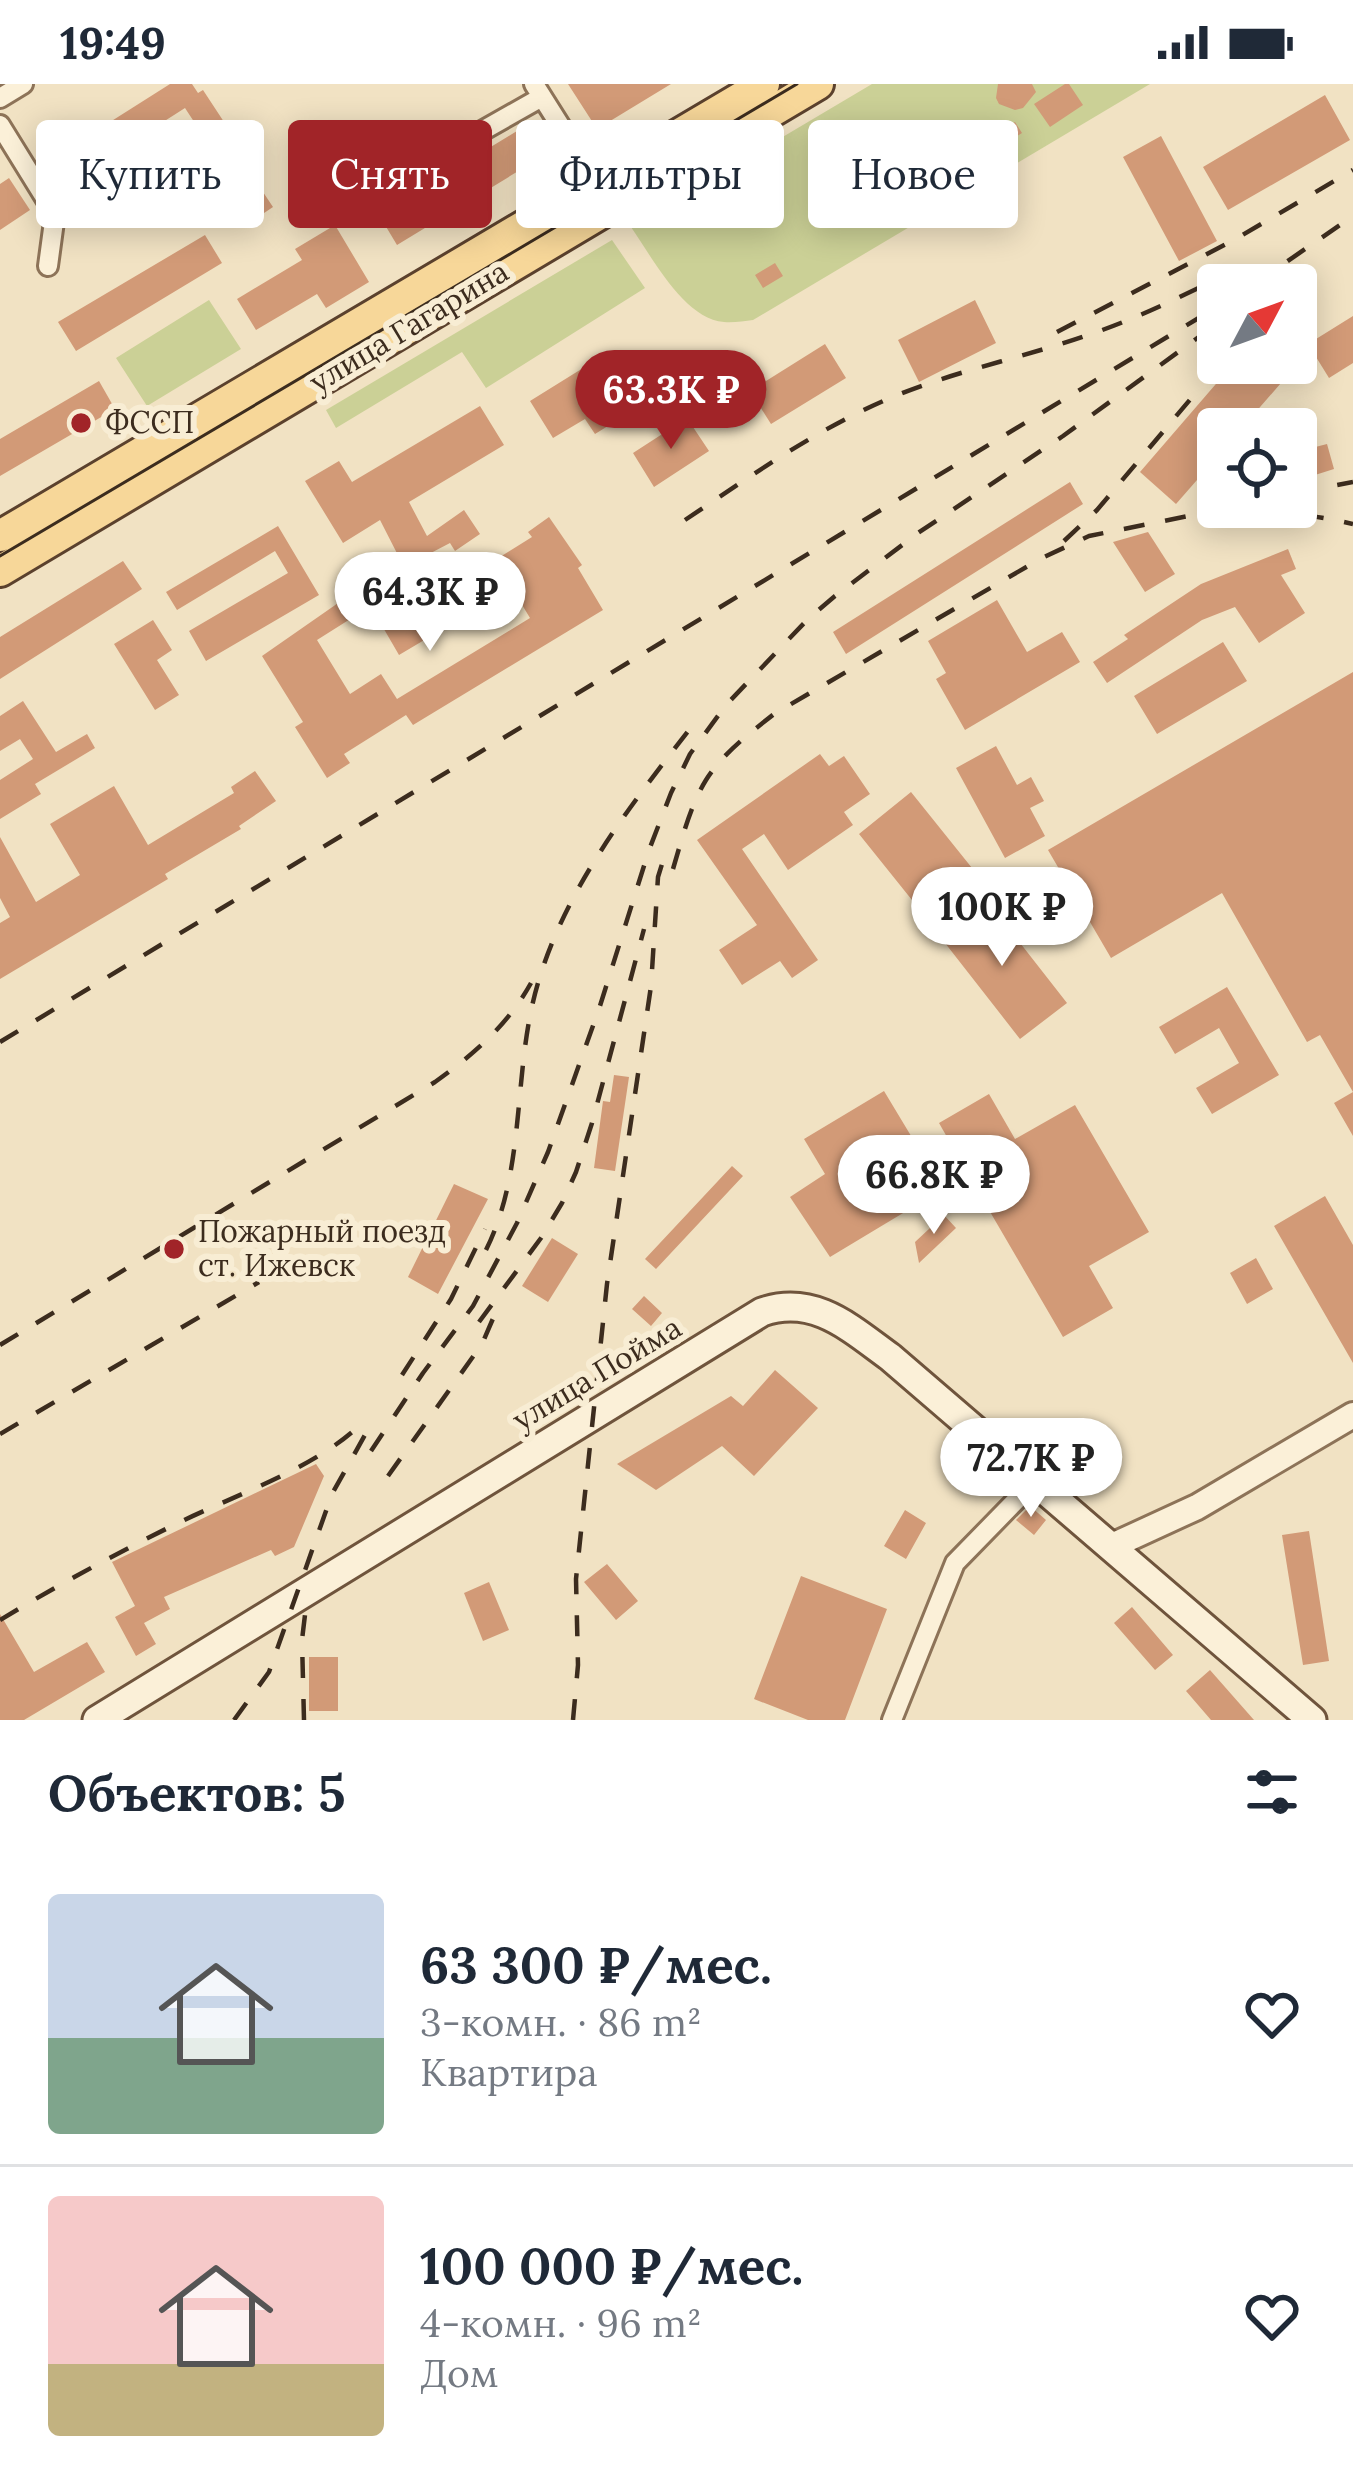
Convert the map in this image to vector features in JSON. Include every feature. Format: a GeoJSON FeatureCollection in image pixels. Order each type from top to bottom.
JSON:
{"type":"FeatureCollection","features":[{"type":"Feature","properties":{"kind":"main road","name":"улица Гагарина"},"geometry":{"type":"LineString","coordinates":[[749,120],[818,84]]}},
{"type":"Feature","properties":{"kind":"main road","name":"улица Гагарина"},"geometry":{"type":"LineString","coordinates":[[707,120],[752,87]]}},
{"type":"Feature","properties":{"kind":"main road","name":"улица Гагарина"},"geometry":{"type":"LineString","coordinates":[[0,536],[547,228]]}},
{"type":"Feature","properties":{"kind":"main road","name":"улица Гагарина"},"geometry":{"type":"LineString","coordinates":[[0,571],[552,228]]}},
{"type":"Feature","properties":{"kind":"main road","name":"улица Пойма"},"geometry":{"type":"LineString","coordinates":[[97,1720],[762,1312],[780,1306],[813,1309],[862,1336],[1312,1720]]}},
{"type":"Feature","properties":{"kind":"street"},"geometry":{"type":"LineString","coordinates":[[0,98],[23,84]]}},
{"type":"Feature","properties":{"kind":"street"},"geometry":{"type":"LineString","coordinates":[[484,120],[536,87],[557,120]]}},
{"type":"Feature","properties":{"kind":"street"},"geometry":{"type":"LineString","coordinates":[[0,124],[55,214],[48,266]]}},
{"type":"Feature","properties":{"kind":"street"},"geometry":{"type":"LineString","coordinates":[[1112,1546],[1197,1507],[1353,1415]]}},
{"type":"Feature","properties":{"kind":"street"},"geometry":{"type":"LineString","coordinates":[[892,1720],[955,1563],[1035,1480]]}},
{"type":"Feature","properties":{"kind":"green space"},"geometry":{"type":"Polygon","coordinates":[[[872,84],[1150,84],[1018,162],[1018,120],[811,120],[872,84]]]}},
{"type":"Feature","properties":{"kind":"green space"},"geometry":{"type":"Polygon","coordinates":[[[808,122],[808,228],[908,228],[753,320],[709,318],[670,285],[632,228],[784,228],[784,136],[808,122]]]}},
{"type":"Feature","properties":{"kind":"green space"},"geometry":{"type":"Polygon","coordinates":[[[612,240],[645,288],[486,388],[462,352],[336,428],[326,410],[612,240]]]}},
{"type":"Feature","properties":{"kind":"green space"},"geometry":{"type":"Polygon","coordinates":[[[209,300],[241,349],[147,406],[116,358],[209,300]]]}},
{"type":"Feature","properties":{"kind":"building"},"geometry":{"type":"Polygon","coordinates":[[[170,84],[192,84],[198,93],[203,90],[223,120],[193,120],[185,108],[166,120],[113,120],[170,84]]]}},
{"type":"Feature","properties":{"kind":"building"},"geometry":{"type":"Polygon","coordinates":[[[568,84],[671,84],[612,120],[591,120],[568,84]]]}},
{"type":"Feature","properties":{"kind":"building"},"geometry":{"type":"Polygon","coordinates":[[[998,84],[1032,84],[1036,92],[1023,108],[1015,110],[999,104],[998,84]]]}},
{"type":"Feature","properties":{"kind":"building"},"geometry":{"type":"Polygon","coordinates":[[[1065,84],[1083,105],[1050,127],[1034,104],[1065,84]]]}},
{"type":"Feature","properties":{"kind":"building"},"geometry":{"type":"Polygon","coordinates":[[[1325,95],[1350,140],[1228,210],[1203,167],[1325,95]]]}},
{"type":"Feature","properties":{"kind":"building"},"geometry":{"type":"Polygon","coordinates":[[[516,132],[516,172],[492,187],[492,146],[516,132]]]}},
{"type":"Feature","properties":{"kind":"building"},"geometry":{"type":"Polygon","coordinates":[[[1161,136],[1217,241],[1179,261],[1123,157],[1161,136]]]}},
{"type":"Feature","properties":{"kind":"building"},"geometry":{"type":"Polygon","coordinates":[[[9,178],[30,210],[0,230],[0,184],[9,178]]]}},
{"type":"Feature","properties":{"kind":"building"},"geometry":{"type":"Polygon","coordinates":[[[337,228],[369,282],[326,308],[317,294],[256,330],[237,299],[302,260],[295,249],[337,228]]]}},
{"type":"Feature","properties":{"kind":"building"},"geometry":{"type":"Polygon","coordinates":[[[387,228],[425,228],[397,245],[387,228]]]}},
{"type":"Feature","properties":{"kind":"building"},"geometry":{"type":"Polygon","coordinates":[[[205,235],[222,263],[76,351],[58,322],[205,235]]]}},
{"type":"Feature","properties":{"kind":"building"},"geometry":{"type":"Polygon","coordinates":[[[775,263],[783,276],[763,288],[755,275],[775,263]]]}},
{"type":"Feature","properties":{"kind":"building"},"geometry":{"type":"Polygon","coordinates":[[[975,300],[996,343],[919,382],[898,340],[975,300]]]}},
{"type":"Feature","properties":{"kind":"building"},"geometry":{"type":"Polygon","coordinates":[[[1353,316],[1353,363],[1329,378],[1317,359],[1317,338],[1353,316]]]}},
{"type":"Feature","properties":{"kind":"building"},"geometry":{"type":"Polygon","coordinates":[[[825,344],[846,378],[771,424],[750,391],[825,344]]]}},
{"type":"Feature","properties":{"kind":"building"},"geometry":{"type":"Polygon","coordinates":[[[604,355],[637,408],[595,434],[585,419],[553,438],[530,401],[604,355]]]}},
{"type":"Feature","properties":{"kind":"building"},"geometry":{"type":"Polygon","coordinates":[[[99,381],[115,409],[0,476],[0,439],[99,381]]]}},
{"type":"Feature","properties":{"kind":"building"},"geometry":{"type":"Polygon","coordinates":[[[1216,384],[1280,384],[1259,408],[1197,408],[1197,480],[1176,504],[1140,472],[1216,384]]]}},
{"type":"Feature","properties":{"kind":"building"},"geometry":{"type":"Polygon","coordinates":[[[480,406],[504,445],[409,502],[427,536],[464,510],[480,534],[455,551],[450,543],[404,567],[380,520],[343,543],[305,481],[339,461],[352,482],[480,406]]]}},
{"type":"Feature","properties":{"kind":"building"},"geometry":{"type":"Polygon","coordinates":[[[687,418],[709,451],[654,487],[633,453],[687,418]]]}},
{"type":"Feature","properties":{"kind":"building"},"geometry":{"type":"Polygon","coordinates":[[[1327,444],[1334,469],[1317,474],[1317,447],[1327,444]]]}},
{"type":"Feature","properties":{"kind":"building"},"geometry":{"type":"Polygon","coordinates":[[[1070,482],[1083,504],[846,654],[833,632],[1070,482]]]}},
{"type":"Feature","properties":{"kind":"building"},"geometry":{"type":"Polygon","coordinates":[[[549,517],[582,565],[578,568],[603,610],[413,725],[406,715],[344,754],[350,763],[327,778],[295,727],[303,722],[262,656],[341,601],[355,616],[317,640],[350,694],[381,674],[397,699],[530,618],[495,560],[532,537],[528,532],[549,517]]]}},
{"type":"Feature","properties":{"kind":"building"},"geometry":{"type":"Polygon","coordinates":[[[278,526],[319,595],[206,661],[189,631],[288,573],[275,551],[177,610],[166,592],[278,526]]]}},
{"type":"Feature","properties":{"kind":"building"},"geometry":{"type":"Polygon","coordinates":[[[1148,532],[1175,574],[1145,592],[1113,542],[1148,532]]]}},
{"type":"Feature","properties":{"kind":"building"},"geometry":{"type":"Polygon","coordinates":[[[1288,549],[1296,569],[1281,575],[1305,613],[1259,643],[1235,607],[1202,620],[1107,683],[1093,662],[1128,639],[1124,635],[1201,584],[1288,549]]]}},
{"type":"Feature","properties":{"kind":"building"},"geometry":{"type":"Polygon","coordinates":[[[123,561],[142,589],[0,679],[0,637],[123,561]]]}},
{"type":"Feature","properties":{"kind":"building"},"geometry":{"type":"Polygon","coordinates":[[[471,570],[490,601],[399,655],[381,624],[471,570]]]}},
{"type":"Feature","properties":{"kind":"building"},"geometry":{"type":"Polygon","coordinates":[[[997,600],[1027,652],[1062,632],[1080,662],[965,730],[936,679],[946,673],[928,641],[997,600]]]}},
{"type":"Feature","properties":{"kind":"building"},"geometry":{"type":"Polygon","coordinates":[[[153,620],[172,650],[157,660],[179,695],[155,710],[114,644],[153,620]]]}},
{"type":"Feature","properties":{"kind":"building"},"geometry":{"type":"Polygon","coordinates":[[[1223,642],[1247,681],[1157,734],[1134,696],[1223,642]]]}},
{"type":"Feature","properties":{"kind":"building"},"geometry":{"type":"Polygon","coordinates":[[[1353,672],[1353,1092],[1320,1035],[1307,1042],[1222,893],[1111,958],[1048,850],[1353,672]]]}},
{"type":"Feature","properties":{"kind":"building"},"geometry":{"type":"Polygon","coordinates":[[[23,701],[56,752],[87,734],[95,748],[35,784],[41,794],[0,819],[0,780],[33,759],[20,739],[0,751],[0,716],[23,701]]]}},
{"type":"Feature","properties":{"kind":"building"},"geometry":{"type":"Polygon","coordinates":[[[996,746],[1017,785],[1031,777],[1044,801],[1030,808],[1045,836],[1005,858],[956,768],[996,746]]]}},
{"type":"Feature","properties":{"kind":"building"},"geometry":{"type":"Polygon","coordinates":[[[820,754],[829,766],[844,756],[870,794],[844,812],[853,825],[788,870],[764,834],[742,849],[818,960],[792,978],[780,961],[742,985],[719,950],[757,925],[697,840],[820,754]]]}},
{"type":"Feature","properties":{"kind":"building"},"geometry":{"type":"Polygon","coordinates":[[[255,771],[276,801],[241,829],[165,874],[168,879],[0,979],[0,923],[10,917],[0,898],[0,837],[36,902],[80,875],[50,824],[114,786],[148,845],[234,793],[231,787],[255,771]]]}},
{"type":"Feature","properties":{"kind":"building"},"geometry":{"type":"Polygon","coordinates":[[[911,792],[972,868],[920,910],[859,834],[911,792]]]}},
{"type":"Feature","properties":{"kind":"building"},"geometry":{"type":"Polygon","coordinates":[[[985,898],[1067,1003],[1020,1039],[938,934],[985,898]]]}},
{"type":"Feature","properties":{"kind":"building"},"geometry":{"type":"Polygon","coordinates":[[[1227,987],[1279,1075],[1212,1114],[1196,1088],[1239,1063],[1219,1028],[1175,1054],[1159,1027],[1227,987]]]}},
{"type":"Feature","properties":{"kind":"building"},"geometry":{"type":"Polygon","coordinates":[[[614,1075],[629,1077],[615,1171],[594,1168],[603,1101],[610,1102],[614,1075]]]}},
{"type":"Feature","properties":{"kind":"building"},"geometry":{"type":"Polygon","coordinates":[[[884,1091],[943,1189],[830,1257],[790,1197],[825,1174],[804,1139],[884,1091]]]}},
{"type":"Feature","properties":{"kind":"building"},"geometry":{"type":"Polygon","coordinates":[[[1353,1092],[1353,1136],[1334,1103],[1353,1092]]]}},
{"type":"Feature","properties":{"kind":"building"},"geometry":{"type":"Polygon","coordinates":[[[989,1094],[1015,1139],[1075,1105],[1149,1232],[1089,1266],[1113,1308],[1063,1337],[975,1186],[1003,1161],[999,1156],[968,1174],[939,1123],[989,1094]]]}},
{"type":"Feature","properties":{"kind":"building"},"geometry":{"type":"Polygon","coordinates":[[[732,1166],[743,1176],[656,1269],[645,1259],[732,1166]]]}},
{"type":"Feature","properties":{"kind":"building"},"geometry":{"type":"Polygon","coordinates":[[[454,1184],[488,1199],[438,1294],[408,1277],[454,1184]]]}},
{"type":"Feature","properties":{"kind":"building"},"geometry":{"type":"Polygon","coordinates":[[[1325,1196],[1353,1245],[1353,1363],[1274,1226],[1325,1196]]]}},
{"type":"Feature","properties":{"kind":"building"},"geometry":{"type":"Polygon","coordinates":[[[944,1215],[956,1228],[919,1263],[915,1242],[944,1215]]]}},
{"type":"Feature","properties":{"kind":"building"},"geometry":{"type":"Polygon","coordinates":[[[552,1238],[578,1254],[548,1302],[522,1286],[552,1238]]]}},
{"type":"Feature","properties":{"kind":"building"},"geometry":{"type":"Polygon","coordinates":[[[1256,1258],[1273,1289],[1247,1304],[1230,1273],[1256,1258]]]}},
{"type":"Feature","properties":{"kind":"building"},"geometry":{"type":"Polygon","coordinates":[[[644,1296],[662,1313],[651,1326],[632,1309],[644,1296]]]}},
{"type":"Feature","properties":{"kind":"building"},"geometry":{"type":"Polygon","coordinates":[[[775,1370],[818,1408],[754,1476],[722,1446],[656,1490],[617,1464],[731,1396],[743,1406],[775,1370]]]}},
{"type":"Feature","properties":{"kind":"building"},"geometry":{"type":"Polygon","coordinates":[[[316,1464],[324,1476],[294,1547],[275,1556],[271,1550],[164,1597],[170,1609],[144,1623],[156,1644],[136,1656],[115,1617],[135,1606],[112,1562],[316,1464]]]}},
{"type":"Feature","properties":{"kind":"building"},"geometry":{"type":"Polygon","coordinates":[[[1030,1506],[1046,1520],[1034,1535],[1016,1520],[1030,1506]]]}},
{"type":"Feature","properties":{"kind":"building"},"geometry":{"type":"Polygon","coordinates":[[[905,1510],[926,1523],[906,1559],[884,1546],[905,1510]]]}},
{"type":"Feature","properties":{"kind":"building"},"geometry":{"type":"Polygon","coordinates":[[[1309,1531],[1329,1661],[1303,1665],[1282,1535],[1309,1531]]]}},
{"type":"Feature","properties":{"kind":"building"},"geometry":{"type":"Polygon","coordinates":[[[607,1564],[638,1601],[616,1620],[584,1582],[607,1564]]]}},
{"type":"Feature","properties":{"kind":"building"},"geometry":{"type":"Polygon","coordinates":[[[801,1576],[887,1609],[845,1720],[808,1720],[754,1699],[801,1576]]]}},
{"type":"Feature","properties":{"kind":"building"},"geometry":{"type":"Polygon","coordinates":[[[489,1582],[509,1630],[483,1641],[464,1593],[489,1582]]]}},
{"type":"Feature","properties":{"kind":"building"},"geometry":{"type":"Polygon","coordinates":[[[1132,1607],[1173,1655],[1155,1670],[1114,1623],[1132,1607]]]}},
{"type":"Feature","properties":{"kind":"building"},"geometry":{"type":"Polygon","coordinates":[[[0,1614],[34,1672],[87,1642],[105,1672],[24,1720],[0,1720],[0,1614]]]}},
{"type":"Feature","properties":{"kind":"building"},"geometry":{"type":"Polygon","coordinates":[[[309,1657],[338,1657],[338,1711],[309,1711],[309,1657]]]}},
{"type":"Feature","properties":{"kind":"building"},"geometry":{"type":"Polygon","coordinates":[[[1210,1670],[1254,1720],[1211,1720],[1186,1691],[1210,1670]]]}},
{"type":"Feature","properties":{"kind":"tram line"},"geometry":{"type":"LineString","coordinates":[[0,556],[797,84]]}},
{"type":"Feature","properties":{"kind":"railway"},"geometry":{"type":"LineString","coordinates":[[1057,332],[1234,240],[1353,170]]}},
{"type":"Feature","properties":{"kind":"railway"},"geometry":{"type":"LineString","coordinates":[[1283,264],[1353,216]]}},
{"type":"Feature","properties":{"kind":"railway"},"geometry":{"type":"LineString","coordinates":[[685,520],[789,451],[871,406],[1107,328],[1253,261]]}},
{"type":"Feature","properties":{"kind":"railway"},"geometry":{"type":"LineString","coordinates":[[0,1042],[1197,319]]}},
{"type":"Feature","properties":{"kind":"railway"},"geometry":{"type":"LineString","coordinates":[[371,1451],[473,1306],[517,1223],[548,1152],[671,793],[690,754],[726,705],[835,596],[1197,338]]}},
{"type":"Feature","properties":{"kind":"railway"},"geometry":{"type":"LineString","coordinates":[[1064,541],[1097,510],[1199,389]]}},
{"type":"Feature","properties":{"kind":"railway"},"geometry":{"type":"LineString","coordinates":[[1317,489],[1353,482]]}},
{"type":"Feature","properties":{"kind":"railway"},"geometry":{"type":"LineString","coordinates":[[673,869],[706,780],[729,752],[774,714],[1040,559],[1089,536],[1197,514]]}},
{"type":"Feature","properties":{"kind":"railway"},"geometry":{"type":"LineString","coordinates":[[1317,517],[1353,524]]}},
{"type":"Feature","properties":{"kind":"railway"},"geometry":{"type":"LineString","coordinates":[[486,1250],[506,1194],[530,1016],[554,937],[615,829],[689,730]]}},
{"type":"Feature","properties":{"kind":"railway"},"geometry":{"type":"LineString","coordinates":[[573,1720],[578,1665],[576,1579],[607,1284],[651,986],[658,877],[667,848]]}},
{"type":"Feature","properties":{"kind":"railway"},"geometry":{"type":"LineString","coordinates":[[479,1322],[541,1238],[576,1172],[644,929]]}},
{"type":"Feature","properties":{"kind":"railway"},"geometry":{"type":"LineString","coordinates":[[0,1345],[435,1082],[489,1038],[531,983]]}},
{"type":"Feature","properties":{"kind":"railway"},"geometry":{"type":"LineString","coordinates":[[402,1375],[451,1299],[485,1229]]}},
{"type":"Feature","properties":{"kind":"railway"},"geometry":{"type":"LineString","coordinates":[[0,1434],[259,1282]]}},
{"type":"Feature","properties":{"kind":"railway"},"geometry":{"type":"LineString","coordinates":[[388,1476],[482,1344],[498,1307]]}},
{"type":"Feature","properties":{"kind":"railway"},"geometry":{"type":"LineString","coordinates":[[0,1620],[178,1523],[300,1467],[363,1422]]}},
{"type":"Feature","properties":{"kind":"railway"},"geometry":{"type":"LineString","coordinates":[[234,1720],[269,1672],[332,1494],[370,1426]]}},
{"type":"Feature","properties":{"kind":"railway"},"geometry":{"type":"LineString","coordinates":[[304,1720],[302,1640],[307,1598]]}},
{"type":"Feature","properties":{"kind":"place","name":"ФССП"},"geometry":{"type":"Point","coordinates":[81,423]}},
{"type":"Feature","properties":{"kind":"place","name":"Пожарный поезд ст. Ижевск"},"geometry":{"type":"Point","coordinates":[174,1249]}}]}
